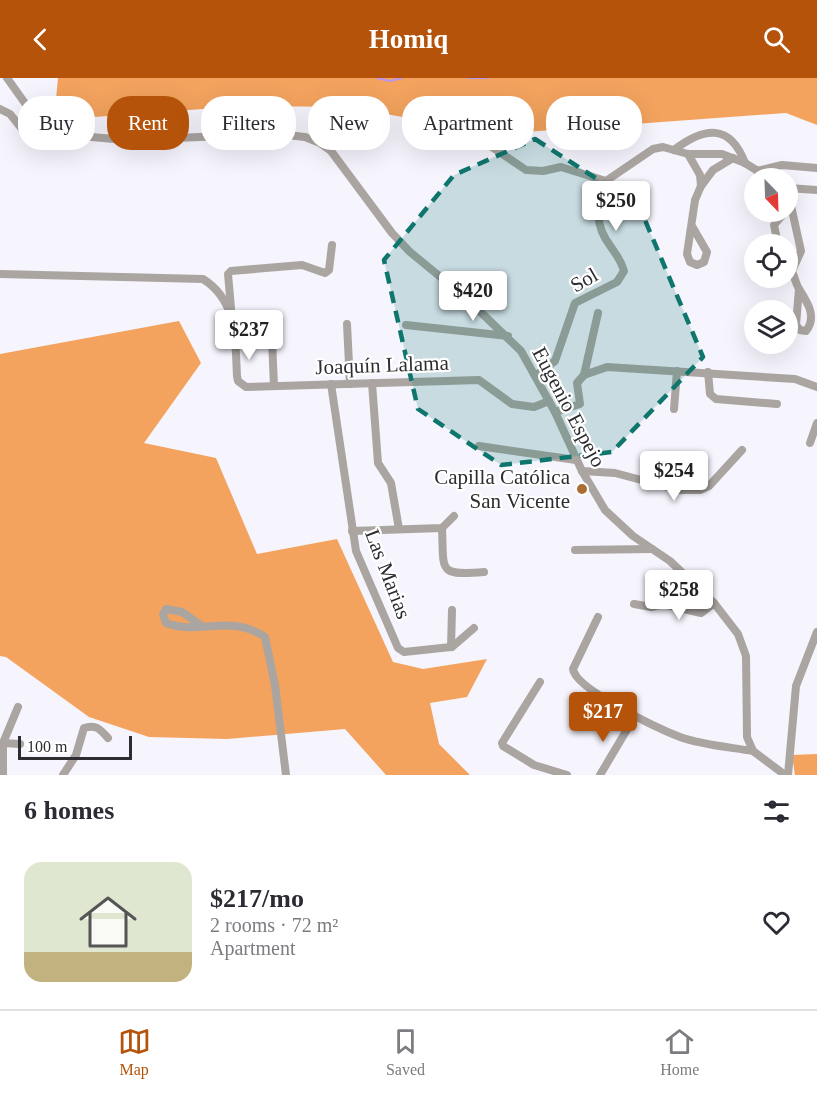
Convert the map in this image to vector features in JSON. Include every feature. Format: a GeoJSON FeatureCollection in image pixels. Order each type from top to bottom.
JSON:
{"type":"FeatureCollection","features":[{"type":"Feature","properties":{"kind":"street"},"geometry":{"type":"LineString","coordinates":[[7,78],[20,96]]}},
{"type":"Feature","properties":{"kind":"street","name":"Eugenio Espejo"},"geometry":{"type":"LineString","coordinates":[[0,109],[10,114],[18,124]]}},
{"type":"Feature","properties":{"kind":"street"},"geometry":{"type":"LineString","coordinates":[[674,150],[696,135],[710,132],[725,134],[740,148],[745,163]]}},
{"type":"Feature","properties":{"kind":"street","name":"Eugenio Espejo"},"geometry":{"type":"LineString","coordinates":[[95,137],[126,140],[278,134],[305,137],[320,143],[331,151],[392,234],[508,336],[521,351],[555,412],[576,460],[605,510],[633,536],[670,561],[714,603],[738,634],[746,656],[747,737],[753,751]]}},
{"type":"Feature","properties":{"kind":"street"},"geometry":{"type":"LineString","coordinates":[[496,150],[526,170],[543,171],[561,167],[606,181],[653,149],[663,147],[688,154],[707,152],[733,158],[753,168]]}},
{"type":"Feature","properties":{"kind":"street"},"geometry":{"type":"LineString","coordinates":[[688,154],[700,175],[701,186]]}},
{"type":"Feature","properties":{"kind":"street"},"geometry":{"type":"LineString","coordinates":[[692,226],[695,200],[701,186],[713,170],[733,158]]}},
{"type":"Feature","properties":{"kind":"street"},"geometry":{"type":"LineString","coordinates":[[770,168],[782,165],[817,168]]}},
{"type":"Feature","properties":{"kind":"street","name":"Sol"},"geometry":{"type":"LineString","coordinates":[[535,376],[555,361],[575,303],[617,282],[624,271],[621,259],[600,231],[596,216],[606,181]]}},
{"type":"Feature","properties":{"kind":"street"},"geometry":{"type":"LineString","coordinates":[[798,190],[817,190]]}},
{"type":"Feature","properties":{"kind":"street"},"geometry":{"type":"LineString","coordinates":[[798,242],[801,251],[798,255]]}},
{"type":"Feature","properties":{"kind":"street","name":"Joaquín Lalama"},"geometry":{"type":"LineString","coordinates":[[332,245],[329,270],[325,273],[302,265],[231,271],[228,274],[238,381],[246,387],[479,380],[512,404],[534,407],[549,401]]}},
{"type":"Feature","properties":{"kind":"street"},"geometry":{"type":"LineString","coordinates":[[0,274],[203,279],[212,285],[231,311]]}},
{"type":"Feature","properties":{"kind":"street"},"geometry":{"type":"LineString","coordinates":[[555,412],[580,404],[578,383],[584,375],[598,313]]}},
{"type":"Feature","properties":{"kind":"street"},"geometry":{"type":"LineString","coordinates":[[347,324],[350,384]]}},
{"type":"Feature","properties":{"kind":"street"},"geometry":{"type":"LineString","coordinates":[[406,325],[508,336]]}},
{"type":"Feature","properties":{"kind":"street"},"geometry":{"type":"LineString","coordinates":[[272,340],[274,386]]}},
{"type":"Feature","properties":{"kind":"street"},"geometry":{"type":"LineString","coordinates":[[584,375],[607,367],[708,372],[795,379],[817,387]]}},
{"type":"Feature","properties":{"kind":"street"},"geometry":{"type":"LineString","coordinates":[[674,409],[677,371]]}},
{"type":"Feature","properties":{"kind":"street"},"geometry":{"type":"LineString","coordinates":[[708,372],[709,390],[716,399],[777,404]]}},
{"type":"Feature","properties":{"kind":"street"},"geometry":{"type":"LineString","coordinates":[[372,383],[378,463],[391,483],[399,529]]}},
{"type":"Feature","properties":{"kind":"street","name":"Las Marias"},"geometry":{"type":"LineString","coordinates":[[332,384],[356,551],[398,648],[404,652],[452,647]]}},
{"type":"Feature","properties":{"kind":"street"},"geometry":{"type":"LineString","coordinates":[[810,443],[817,423]]}},
{"type":"Feature","properties":{"kind":"street"},"geometry":{"type":"LineString","coordinates":[[479,446],[576,460]]}},
{"type":"Feature","properties":{"kind":"street"},"geometry":{"type":"LineString","coordinates":[[582,471],[615,473],[679,490],[700,490],[709,486],[742,450]]}},
{"type":"Feature","properties":{"kind":"street"},"geometry":{"type":"LineString","coordinates":[[352,531],[442,528],[454,516]]}},
{"type":"Feature","properties":{"kind":"street"},"geometry":{"type":"LineString","coordinates":[[442,528],[443,564],[446,570],[458,574],[484,572]]}},
{"type":"Feature","properties":{"kind":"street"},"geometry":{"type":"LineString","coordinates":[[575,550],[652,549]]}},
{"type":"Feature","properties":{"kind":"street"},"geometry":{"type":"LineString","coordinates":[[634,604],[651,607],[663,604],[703,613],[714,603]]}},
{"type":"Feature","properties":{"kind":"street"},"geometry":{"type":"LineString","coordinates":[[452,610],[452,647]]}},
{"type":"Feature","properties":{"kind":"street"},"geometry":{"type":"LineString","coordinates":[[598,617],[573,669],[573,675],[635,716],[681,738],[753,751],[782,774],[796,686],[815,646],[817,632]]}},
{"type":"Feature","properties":{"kind":"street"},"geometry":{"type":"LineString","coordinates":[[202,626],[250,627],[265,637],[275,685],[286,775]]}},
{"type":"Feature","properties":{"kind":"street"},"geometry":{"type":"LineString","coordinates":[[452,647],[474,628]]}},
{"type":"Feature","properties":{"kind":"street"},"geometry":{"type":"LineString","coordinates":[[540,682],[502,743],[503,747],[534,765],[567,775]]}},
{"type":"Feature","properties":{"kind":"street"},"geometry":{"type":"LineString","coordinates":[[3,775],[3,743],[18,707]]}},
{"type":"Feature","properties":{"kind":"street"},"geometry":{"type":"LineString","coordinates":[[600,775],[635,716]]}},
{"type":"Feature","properties":{"kind":"street"},"geometry":{"type":"LineString","coordinates":[[63,775],[76,755],[84,728],[91,726],[100,728],[108,738]]}},
{"type":"Feature","properties":{"kind":"street"},"geometry":{"type":"LineString","coordinates":[[3,743],[20,744]]}},
{"type":"Feature","properties":{"kind":"highlighted area"},"geometry":{"type":"Polygon","coordinates":[[[535,139],[639,206],[703,357],[612,452],[501,465],[418,409],[384,260],[454,175],[535,139]]]}},
{"type":"Feature","properties":{"kind":"shaded area"},"geometry":{"type":"Polygon","coordinates":[[[58,78],[817,78],[817,125],[786,113],[642,123],[642,96],[546,96],[546,130],[534,131],[534,96],[402,96],[402,117],[390,115],[390,96],[308,96],[308,107],[296,107],[296,96],[201,96],[201,109],[189,110],[189,96],[107,96],[107,116],[95,117],[95,96],[56,96],[58,78]]]}},
{"type":"Feature","properties":{"kind":"shaded area"},"geometry":{"type":"Polygon","coordinates":[[[179,321],[201,363],[144,443],[216,458],[257,554],[337,539],[393,662],[423,669],[487,659],[467,697],[430,703],[439,744],[470,775],[386,775],[345,729],[227,739],[149,737],[89,717],[6,657],[0,656],[0,354],[179,321]]]}},
{"type":"Feature","properties":{"kind":"shaded area"},"geometry":{"type":"Polygon","coordinates":[[[817,754],[817,775],[795,775],[792,755],[817,754]]]}},
{"type":"Feature","properties":{"kind":"waterway"},"geometry":{"type":"LineString","coordinates":[[377,78],[390,81],[402,78]]}},
{"type":"Feature","properties":{"kind":"waterway"},"geometry":{"type":"LineString","coordinates":[[468,78],[488,78]]}},
{"type":"Feature","properties":{"kind":"place","name":"Capilla Católica San Vicente"},"geometry":{"type":"Point","coordinates":[582,489]}}]}
